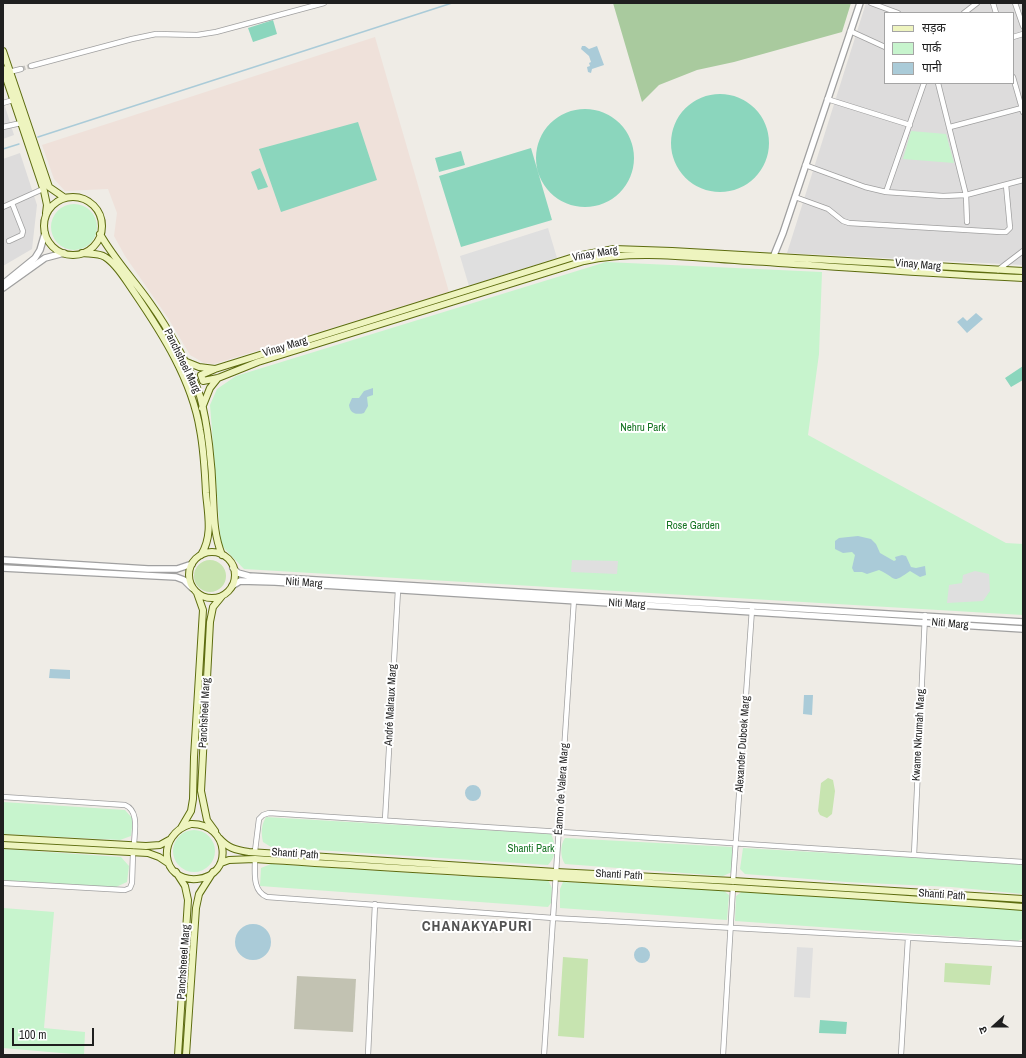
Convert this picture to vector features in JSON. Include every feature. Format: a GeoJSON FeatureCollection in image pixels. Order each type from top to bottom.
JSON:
{"type":"FeatureCollection","features":[{"type":"Feature","properties":{"kind":"main road"},"geometry":{"type":"LineString","coordinates":[[3,51],[49,187],[64,198]]}},
{"type":"Feature","properties":{"kind":"main road"},"geometry":{"type":"LineString","coordinates":[[3,69],[43,189],[47,205],[45,218],[45,233],[49,242],[55,249],[64,253],[82,253],[93,246],[100,234],[100,219],[92,205],[79,198],[64,198],[56,202],[49,209],[45,218]]}},
{"type":"Feature","properties":{"kind":"main road","name":"Panchsheel Marg"},"geometry":{"type":"LineString","coordinates":[[100,234],[117,260],[151,303],[192,377],[202,408],[207,435],[213,495],[213,519],[217,542],[222,555]]}},
{"type":"Feature","properties":{"kind":"main road","name":"Vinay Marg"},"geometry":{"type":"LineString","coordinates":[[184,361],[199,367],[215,369],[577,256],[614,249],[632,249],[772,260],[905,273],[1023,278]]}},
{"type":"Feature","properties":{"kind":"main road","name":"Panchsheel Marg"},"geometry":{"type":"LineString","coordinates":[[82,253],[99,254],[106,257],[117,268],[155,321],[187,385],[200,429],[207,497],[209,530],[207,544],[201,555]]}},
{"type":"Feature","properties":{"kind":"main road","name":"Vinay Marg"},"geometry":{"type":"LineString","coordinates":[[218,378],[264,360],[584,261],[602,257],[623,255],[772,260],[1023,272]]}},
{"type":"Feature","properties":{"kind":"main road"},"geometry":{"type":"LineString","coordinates":[[215,369],[205,373],[201,378],[203,381],[207,381],[218,378]]}},
{"type":"Feature","properties":{"kind":"main road"},"geometry":{"type":"LineString","coordinates":[[202,408],[210,388],[218,378]]}},
{"type":"Feature","properties":{"kind":"main road"},"geometry":{"type":"LineString","coordinates":[[214,552],[222,555],[229,560],[234,568],[235,577],[232,586],[222,596],[210,599],[202,596],[194,590],[188,574],[192,564],[201,555],[214,552]]}},
{"type":"Feature","properties":{"kind":"main road","name":"Panchsheel Marg"},"geometry":{"type":"LineString","coordinates":[[181,828],[191,811],[193,799],[203,610],[194,590]]}},
{"type":"Feature","properties":{"kind":"main road","name":"Panchsheel Marg"},"geometry":{"type":"LineString","coordinates":[[215,831],[208,820],[203,802],[202,769],[210,622],[213,607],[222,596]]}},
{"type":"Feature","properties":{"kind":"main road"},"geometry":{"type":"LineString","coordinates":[[3,845],[134,849],[160,845],[170,839],[181,828],[198,824],[207,826],[215,831],[219,838],[223,857],[221,863],[213,872],[199,894],[196,908],[186,1055]]}},
{"type":"Feature","properties":{"kind":"main road"},"geometry":{"type":"LineString","coordinates":[[3,838],[134,849],[159,857],[168,863],[176,872],[192,879],[203,878],[213,872]]}},
{"type":"Feature","properties":{"kind":"main road","name":"Shanti Path"},"geometry":{"type":"LineString","coordinates":[[219,838],[224,844],[234,850],[556,875]]}},
{"type":"Feature","properties":{"kind":"main road"},"geometry":{"type":"LineString","coordinates":[[168,863],[166,851],[170,839]]}},
{"type":"Feature","properties":{"kind":"main road","name":"Shanti Path"},"geometry":{"type":"LineString","coordinates":[[221,863],[229,860],[255,859],[1023,899]]}},
{"type":"Feature","properties":{"kind":"main road","name":"Panchsheeel Marg"},"geometry":{"type":"LineString","coordinates":[[176,872],[185,886],[188,900],[178,1055]]}},
{"type":"Feature","properties":{"kind":"main road","name":"Shanti Path"},"geometry":{"type":"LineString","coordinates":[[733,884],[1023,907]]}},
{"type":"Feature","properties":{"kind":"street"},"geometry":{"type":"LineString","coordinates":[[31,66],[156,34],[198,35],[216,32],[315,4],[324,3]]}},
{"type":"Feature","properties":{"kind":"street"},"geometry":{"type":"LineString","coordinates":[[772,260],[795,197],[860,3]]}},
{"type":"Feature","properties":{"kind":"street"},"geometry":{"type":"LineString","coordinates":[[871,3],[895,12]]}},
{"type":"Feature","properties":{"kind":"street"},"geometry":{"type":"LineString","coordinates":[[965,12],[977,3]]}},
{"type":"Feature","properties":{"kind":"street"},"geometry":{"type":"LineString","coordinates":[[1015,3],[1023,26]]}},
{"type":"Feature","properties":{"kind":"street"},"geometry":{"type":"LineString","coordinates":[[850,31],[884,47]]}},
{"type":"Feature","properties":{"kind":"street"},"geometry":{"type":"LineString","coordinates":[[10,72],[21,68]]}},
{"type":"Feature","properties":{"kind":"street"},"geometry":{"type":"LineString","coordinates":[[950,127],[1022,110],[1014,81]]}},
{"type":"Feature","properties":{"kind":"street"},"geometry":{"type":"LineString","coordinates":[[886,192],[924,84]]}},
{"type":"Feature","properties":{"kind":"street"},"geometry":{"type":"LineString","coordinates":[[938,84],[966,195],[967,222]]}},
{"type":"Feature","properties":{"kind":"street"},"geometry":{"type":"LineString","coordinates":[[827,99],[910,125]]}},
{"type":"Feature","properties":{"kind":"street"},"geometry":{"type":"LineString","coordinates":[[3,103],[13,100]]}},
{"type":"Feature","properties":{"kind":"street"},"geometry":{"type":"LineString","coordinates":[[3,127],[21,123]]}},
{"type":"Feature","properties":{"kind":"street"},"geometry":{"type":"LineString","coordinates":[[805,165],[866,187],[886,192],[943,196],[966,195],[1023,180]]}},
{"type":"Feature","properties":{"kind":"street"},"geometry":{"type":"LineString","coordinates":[[795,197],[828,208],[843,221],[848,223],[1006,232],[1010,228],[1006,185]]}},
{"type":"Feature","properties":{"kind":"street"},"geometry":{"type":"LineString","coordinates":[[3,207],[43,189]]}},
{"type":"Feature","properties":{"kind":"street"},"geometry":{"type":"LineString","coordinates":[[9,241],[22,235],[23,231],[12,203]]}},
{"type":"Feature","properties":{"kind":"street"},"geometry":{"type":"LineString","coordinates":[[3,284],[35,258],[40,250],[45,233]]}},
{"type":"Feature","properties":{"kind":"street"},"geometry":{"type":"LineString","coordinates":[[998,270],[1023,251]]}},
{"type":"Feature","properties":{"kind":"street"},"geometry":{"type":"LineString","coordinates":[[3,288],[45,258],[64,253]]}},
{"type":"Feature","properties":{"kind":"street"},"geometry":{"type":"LineString","coordinates":[[3,560],[162,569],[177,569],[192,564]]}},
{"type":"Feature","properties":{"kind":"street"},"geometry":{"type":"LineString","coordinates":[[3,568],[176,577],[184,580],[194,590]]}},
{"type":"Feature","properties":{"kind":"street","name":"Niti Marg"},"geometry":{"type":"LineString","coordinates":[[234,568],[238,573],[249,576],[752,609],[1023,629]]}},
{"type":"Feature","properties":{"kind":"street","name":"Niti Marg"},"geometry":{"type":"LineString","coordinates":[[232,586],[240,581],[249,580],[398,590],[574,598]]}},
{"type":"Feature","properties":{"kind":"street","name":"André Malraux Marg"},"geometry":{"type":"LineString","coordinates":[[384,820],[398,590]]}},
{"type":"Feature","properties":{"kind":"street","name":"Éamon de Valera Marg"},"geometry":{"type":"LineString","coordinates":[[544,1055],[574,598]]}},
{"type":"Feature","properties":{"kind":"street","name":"Niti Marg"},"geometry":{"type":"LineString","coordinates":[[752,609],[925,615],[1023,622]]}},
{"type":"Feature","properties":{"kind":"street","name":"Alexander Dubcek Marg"},"geometry":{"type":"LineString","coordinates":[[723,1055],[752,609]]}},
{"type":"Feature","properties":{"kind":"street","name":"Kwame Nkrumah Marg"},"geometry":{"type":"LineString","coordinates":[[914,855],[925,615]]}},
{"type":"Feature","properties":{"kind":"street"},"geometry":{"type":"LineString","coordinates":[[3,797],[125,806],[133,812],[135,818],[132,884],[130,888],[125,890],[3,883]]}},
{"type":"Feature","properties":{"kind":"street"},"geometry":{"type":"LineString","coordinates":[[255,851],[260,819],[269,813],[1023,862]]}},
{"type":"Feature","properties":{"kind":"street"},"geometry":{"type":"LineString","coordinates":[[255,859],[255,880],[257,889],[261,895],[267,897],[554,918],[1023,944]]}},
{"type":"Feature","properties":{"kind":"street"},"geometry":{"type":"LineString","coordinates":[[368,1055],[375,904]]}},
{"type":"Feature","properties":{"kind":"street"},"geometry":{"type":"LineString","coordinates":[[901,1055],[908,938]]}},
{"type":"Feature","properties":{"kind":"shaded area"},"geometry":{"type":"Polygon","coordinates":[[[866,3],[1023,3],[1023,265],[787,253],[866,3]]]}},
{"type":"Feature","properties":{"kind":"shaded area"},"geometry":{"type":"Polygon","coordinates":[[[375,37],[449,292],[214,364],[204,363],[190,355],[168,318],[125,256],[114,236],[117,213],[108,189],[65,191],[54,179],[42,145],[375,37]]]}},
{"type":"Feature","properties":{"kind":"shaded area"},"geometry":{"type":"Polygon","coordinates":[[[3,100],[14,135],[3,139],[3,100]]]}},
{"type":"Feature","properties":{"kind":"shaded area"},"geometry":{"type":"Polygon","coordinates":[[[20,153],[37,205],[32,249],[3,266],[3,159],[20,153]]]}},
{"type":"Feature","properties":{"kind":"shaded area"},"geometry":{"type":"Polygon","coordinates":[[[548,228],[557,258],[469,286],[460,256],[548,228]]]}},
{"type":"Feature","properties":{"kind":"shaded area"},"geometry":{"type":"Polygon","coordinates":[[[572,560],[618,561],[617,574],[571,572],[572,560]]]}},
{"type":"Feature","properties":{"kind":"shaded area"},"geometry":{"type":"Polygon","coordinates":[[[975,571],[989,574],[990,591],[983,601],[947,603],[949,585],[962,583],[963,575],[975,571]]]}},
{"type":"Feature","properties":{"kind":"shaded area"},"geometry":{"type":"Polygon","coordinates":[[[797,947],[813,948],[810,998],[794,997],[797,947]]]}},
{"type":"Feature","properties":{"kind":"shaded area"},"geometry":{"type":"Polygon","coordinates":[[[297,976],[356,979],[353,1032],[294,1029],[297,976]]]}},
{"type":"Feature","properties":{"kind":"green space"},"geometry":{"type":"Polygon","coordinates":[[[613,3],[851,3],[842,32],[734,62],[697,70],[659,85],[642,102],[613,3]]]}},
{"type":"Feature","properties":{"kind":"green space"},"geometry":{"type":"Polygon","coordinates":[[[273,20],[277,34],[253,42],[248,28],[273,20]]]}},
{"type":"Feature","properties":{"kind":"green space"},"geometry":{"type":"Polygon","coordinates":[[[720,94],[739,98],[754,109],[765,124],[769,143],[765,162],[754,177],[739,188],[720,192],[701,188],[686,177],[675,162],[671,143],[675,124],[686,109],[701,98],[720,94]]]}},
{"type":"Feature","properties":{"kind":"green space"},"geometry":{"type":"Polygon","coordinates":[[[585,109],[604,113],[619,124],[630,139],[634,158],[630,177],[619,192],[604,203],[585,207],[566,203],[551,192],[540,177],[536,158],[540,139],[551,124],[566,113],[585,109]]]}},
{"type":"Feature","properties":{"kind":"green space"},"geometry":{"type":"Polygon","coordinates":[[[358,122],[377,180],[281,212],[259,149],[358,122]]]}},
{"type":"Feature","properties":{"kind":"green space"},"geometry":{"type":"Polygon","coordinates":[[[911,131],[946,134],[954,163],[903,159],[911,131]]]}},
{"type":"Feature","properties":{"kind":"green space"},"geometry":{"type":"Polygon","coordinates":[[[531,148],[552,220],[461,247],[439,176],[531,148]]]}},
{"type":"Feature","properties":{"kind":"green space"},"geometry":{"type":"Polygon","coordinates":[[[461,151],[465,165],[439,172],[435,158],[461,151]]]}},
{"type":"Feature","properties":{"kind":"green space"},"geometry":{"type":"Polygon","coordinates":[[[260,168],[268,187],[258,190],[251,172],[260,168]]]}},
{"type":"Feature","properties":{"kind":"green space"},"geometry":{"type":"Polygon","coordinates":[[[74,204],[87,208],[93,214],[97,227],[93,240],[87,246],[74,250],[61,246],[55,240],[51,227],[55,214],[61,208],[74,204]]]}},
{"type":"Feature","properties":{"kind":"green space","name":"Nehru Park"},"geometry":{"type":"Polygon","coordinates":[[[606,262],[822,272],[819,354],[808,435],[1006,543],[1023,544],[1023,615],[244,569],[221,545],[210,405],[217,389],[236,376],[606,262]]]}},
{"type":"Feature","properties":{"kind":"green space"},"geometry":{"type":"Polygon","coordinates":[[[1023,366],[1023,380],[1011,387],[1005,378],[1023,366]]]}},
{"type":"Feature","properties":{"kind":"green space"},"geometry":{"type":"Polygon","coordinates":[[[207,560],[213,560],[222,564],[226,576],[222,588],[213,592],[207,592],[198,588],[194,579],[194,573],[198,564],[207,560]]]}},
{"type":"Feature","properties":{"kind":"green space"},"geometry":{"type":"Polygon","coordinates":[[[828,778],[833,780],[835,791],[832,814],[827,818],[820,815],[818,811],[821,783],[828,778]]]}},
{"type":"Feature","properties":{"kind":"green space"},"geometry":{"type":"Polygon","coordinates":[[[3,802],[125,810],[133,819],[131,836],[120,840],[3,834],[3,802]]]}},
{"type":"Feature","properties":{"kind":"green space","name":"Shanti Park"},"geometry":{"type":"Polygon","coordinates":[[[266,817],[551,834],[555,850],[553,858],[548,865],[271,847],[263,842],[262,838],[262,826],[266,817]]]}},
{"type":"Feature","properties":{"kind":"green space"},"geometry":{"type":"Polygon","coordinates":[[[190,830],[198,830],[206,833],[212,839],[215,851],[212,863],[206,869],[198,872],[190,872],[182,869],[176,863],[173,855],[173,847],[176,839],[182,833],[190,830]]]}},
{"type":"Feature","properties":{"kind":"green space","name":"Shanti Park"},"geometry":{"type":"Polygon","coordinates":[[[565,838],[732,847],[732,872],[723,876],[565,864],[561,851],[565,838]]]}},
{"type":"Feature","properties":{"kind":"green space"},"geometry":{"type":"Polygon","coordinates":[[[743,848],[1023,864],[1023,894],[951,887],[846,882],[745,874],[740,869],[743,848]]]}},
{"type":"Feature","properties":{"kind":"green space"},"geometry":{"type":"Polygon","coordinates":[[[3,849],[121,857],[129,866],[127,882],[116,887],[3,881],[3,849]]]}},
{"type":"Feature","properties":{"kind":"green space","name":"Shanti Park"},"geometry":{"type":"Polygon","coordinates":[[[271,864],[548,880],[552,888],[551,903],[548,907],[260,886],[261,868],[271,864]]]}},
{"type":"Feature","properties":{"kind":"green space","name":"Shanti Park"},"geometry":{"type":"Polygon","coordinates":[[[563,882],[723,890],[729,895],[727,920],[560,908],[560,889],[563,882]]]}},
{"type":"Feature","properties":{"kind":"green space"},"geometry":{"type":"Polygon","coordinates":[[[743,891],[1023,909],[1023,938],[1018,941],[735,921],[736,896],[743,891]]]}},
{"type":"Feature","properties":{"kind":"green space"},"geometry":{"type":"Polygon","coordinates":[[[3,908],[54,912],[44,1028],[85,1032],[84,1055],[3,1048],[3,908]]]}},
{"type":"Feature","properties":{"kind":"green space"},"geometry":{"type":"Polygon","coordinates":[[[563,957],[588,959],[584,1038],[558,1036],[563,957]]]}},
{"type":"Feature","properties":{"kind":"green space"},"geometry":{"type":"Polygon","coordinates":[[[945,963],[992,966],[990,985],[944,982],[945,963]]]}},
{"type":"Feature","properties":{"kind":"green space"},"geometry":{"type":"Polygon","coordinates":[[[820,1020],[847,1022],[846,1034],[819,1033],[820,1020]]]}},
{"type":"Feature","properties":{"kind":"water"},"geometry":{"type":"Polygon","coordinates":[[[582,46],[589,49],[597,46],[604,65],[592,69],[591,73],[588,72],[587,67],[590,66],[589,63],[591,62],[589,56],[581,49],[582,46]]]}},
{"type":"Feature","properties":{"kind":"water"},"geometry":{"type":"Polygon","coordinates":[[[976,313],[983,319],[967,333],[957,322],[963,317],[967,321],[976,313]]]}},
{"type":"Feature","properties":{"kind":"water"},"geometry":{"type":"Polygon","coordinates":[[[373,388],[373,395],[367,397],[368,406],[364,413],[356,414],[352,412],[349,405],[352,398],[359,398],[364,391],[373,388]]]}},
{"type":"Feature","properties":{"kind":"water"},"geometry":{"type":"Polygon","coordinates":[[[858,536],[871,539],[876,544],[880,553],[894,561],[896,560],[895,557],[902,555],[906,556],[911,567],[916,568],[925,566],[926,575],[920,577],[910,571],[899,578],[894,579],[879,570],[867,574],[862,572],[854,572],[852,568],[855,555],[852,552],[843,553],[835,549],[835,541],[839,538],[858,536]]]}},
{"type":"Feature","properties":{"kind":"water"},"geometry":{"type":"Polygon","coordinates":[[[50,669],[70,670],[70,679],[49,678],[50,669]]]}},
{"type":"Feature","properties":{"kind":"water"},"geometry":{"type":"Polygon","coordinates":[[[804,695],[813,695],[812,715],[803,714],[804,695]]]}},
{"type":"Feature","properties":{"kind":"water"},"geometry":{"type":"Polygon","coordinates":[[[473,785],[480,790],[481,793],[476,800],[473,801],[466,796],[465,793],[470,786],[473,785]]]}},
{"type":"Feature","properties":{"kind":"water"},"geometry":{"type":"Polygon","coordinates":[[[253,924],[263,927],[268,932],[271,942],[268,952],[263,957],[253,960],[243,957],[238,952],[235,942],[238,932],[243,927],[253,924]]]}},
{"type":"Feature","properties":{"kind":"water"},"geometry":{"type":"Polygon","coordinates":[[[642,947],[649,952],[650,955],[645,962],[642,963],[635,958],[634,955],[639,948],[642,947]]]}},
{"type":"Feature","properties":{"kind":"waterway"},"geometry":{"type":"LineString","coordinates":[[38,137],[452,3]]}},
{"type":"Feature","properties":{"kind":"waterway"},"geometry":{"type":"LineString","coordinates":[[3,149],[19,144]]}},
{"type":"Feature","properties":{"kind":"tunnel"},"geometry":{"type":"LineString","coordinates":[[21,69],[31,66]]}},
{"type":"Feature","properties":{"kind":"district","name":"CHANAKYAPURI"},"geometry":{"type":"Point","coordinates":[477,927]}},
{"type":"Feature","properties":{"kind":"park label","name":"Rose Garden"},"geometry":{"type":"Point","coordinates":[693,526]}}]}
